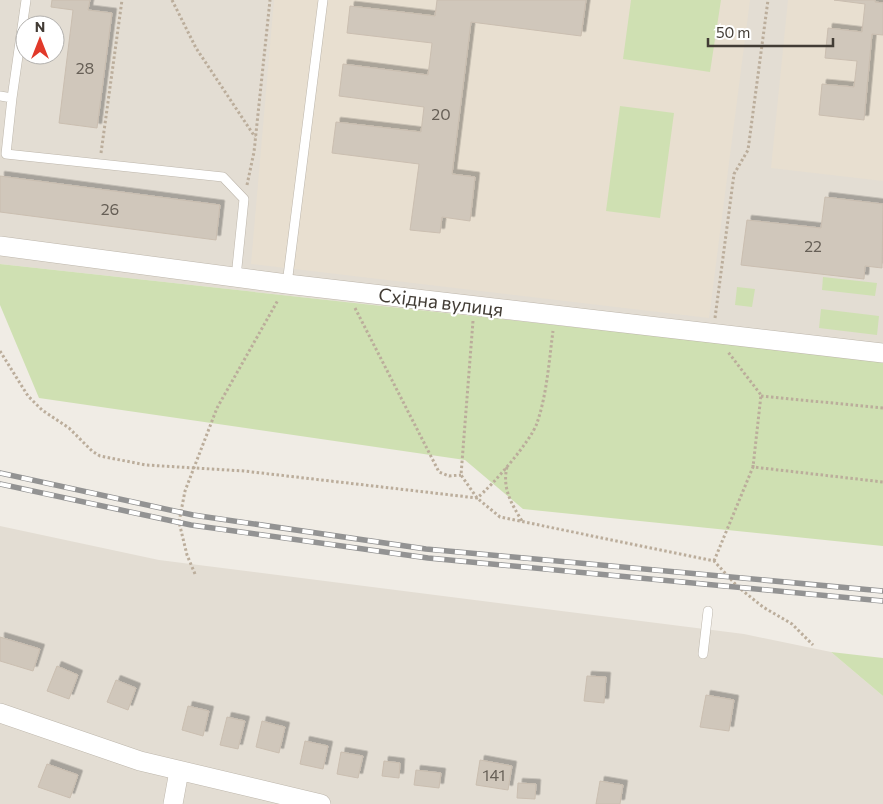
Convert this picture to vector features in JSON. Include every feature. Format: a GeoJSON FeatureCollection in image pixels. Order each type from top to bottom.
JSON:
{"type":"FeatureCollection","features":[{"type":"Feature","properties":{"kind":"street","name":"Східна вулиця"},"geometry":{"type":"LineString","coordinates":[[0,246],[287,284],[883,352]]}},
{"type":"Feature","properties":{"kind":"street"},"geometry":{"type":"LineString","coordinates":[[0,713],[140,761],[321,804]]}},
{"type":"Feature","properties":{"kind":"street"},"geometry":{"type":"LineString","coordinates":[[173,804],[179,771]]}},
{"type":"Feature","properties":{"kind":"lane"},"geometry":{"type":"LineString","coordinates":[[26,0],[6,154],[223,177],[244,199],[236,277]]}},
{"type":"Feature","properties":{"kind":"lane"},"geometry":{"type":"LineString","coordinates":[[287,284],[323,0]]}},
{"type":"Feature","properties":{"kind":"lane"},"geometry":{"type":"LineString","coordinates":[[0,96],[12,98]]}},
{"type":"Feature","properties":{"kind":"lane"},"geometry":{"type":"LineString","coordinates":[[703,654],[708,611]]}},
{"type":"Feature","properties":{"kind":"path"},"geometry":{"type":"LineString","coordinates":[[100,164],[122,0]]}},
{"type":"Feature","properties":{"kind":"path"},"geometry":{"type":"LineString","coordinates":[[172,0],[196,48],[255,138]]}},
{"type":"Feature","properties":{"kind":"path"},"geometry":{"type":"LineString","coordinates":[[244,199],[255,138],[270,0]]}},
{"type":"Feature","properties":{"kind":"path"},"geometry":{"type":"LineString","coordinates":[[714,561],[753,467],[761,395],[714,333],[734,174],[748,150],[768,0]]}},
{"type":"Feature","properties":{"kind":"path"},"geometry":{"type":"LineString","coordinates":[[195,574],[187,555],[179,522],[185,491],[218,408],[287,284]]}},
{"type":"Feature","properties":{"kind":"path"},"geometry":{"type":"LineString","coordinates":[[345,290],[381,355],[439,472],[449,476],[461,475]]}},
{"type":"Feature","properties":{"kind":"path"},"geometry":{"type":"LineString","coordinates":[[475,306],[461,475],[477,498],[500,517],[714,561],[738,587],[763,607],[792,624],[813,645]]}},
{"type":"Feature","properties":{"kind":"path"},"geometry":{"type":"LineString","coordinates":[[477,498],[507,466],[536,425],[543,403],[556,315]]}},
{"type":"Feature","properties":{"kind":"path"},"geometry":{"type":"LineString","coordinates":[[0,352],[28,396],[42,410],[69,428],[92,451],[100,456],[146,465],[244,471],[477,498]]}},
{"type":"Feature","properties":{"kind":"path"},"geometry":{"type":"LineString","coordinates":[[761,395],[883,408]]}},
{"type":"Feature","properties":{"kind":"path"},"geometry":{"type":"LineString","coordinates":[[507,466],[504,482],[510,503],[522,521]]}},
{"type":"Feature","properties":{"kind":"path"},"geometry":{"type":"LineString","coordinates":[[753,467],[883,482]]}},
{"type":"Feature","properties":{"kind":"shaded area"},"geometry":{"type":"Polygon","coordinates":[[[0,0],[883,0],[883,361],[0,264],[0,0]]]}},
{"type":"Feature","properties":{"kind":"shaded area"},"geometry":{"type":"Polygon","coordinates":[[[274,0],[750,0],[709,318],[251,264],[274,0]]]}},
{"type":"Feature","properties":{"kind":"shaded area"},"geometry":{"type":"Polygon","coordinates":[[[788,0],[883,0],[883,181],[771,168],[788,0]]]}},
{"type":"Feature","properties":{"kind":"shaded area"},"geometry":{"type":"Polygon","coordinates":[[[0,526],[159,560],[744,634],[831,652],[883,696],[883,804],[0,804],[0,526]]]}},
{"type":"Feature","properties":{"kind":"green space"},"geometry":{"type":"Polygon","coordinates":[[[631,0],[721,0],[710,72],[623,59],[631,0]]]}},
{"type":"Feature","properties":{"kind":"green space"},"geometry":{"type":"Polygon","coordinates":[[[620,106],[674,113],[660,218],[606,211],[620,106]]]}},
{"type":"Feature","properties":{"kind":"green space"},"geometry":{"type":"Polygon","coordinates":[[[0,264],[883,361],[883,546],[523,509],[465,460],[39,398],[0,305],[0,264]]]}},
{"type":"Feature","properties":{"kind":"green space"},"geometry":{"type":"Polygon","coordinates":[[[823,277],[877,283],[875,296],[822,290],[823,277]]]}},
{"type":"Feature","properties":{"kind":"green space"},"geometry":{"type":"Polygon","coordinates":[[[737,287],[755,289],[752,307],[735,305],[737,287]]]}},
{"type":"Feature","properties":{"kind":"green space"},"geometry":{"type":"Polygon","coordinates":[[[821,309],[879,316],[877,335],[819,328],[821,309]]]}},
{"type":"Feature","properties":{"kind":"green space"},"geometry":{"type":"Polygon","coordinates":[[[831,652],[883,658],[883,696],[831,652]]]}},
{"type":"Feature","properties":{"kind":"building"},"geometry":{"type":"Polygon","coordinates":[[[52,0],[90,0],[88,10],[112,13],[97,128],[59,123],[73,10],[51,7],[52,0]]]}},
{"type":"Feature","properties":{"kind":"building"},"geometry":{"type":"Polygon","coordinates":[[[437,0],[586,0],[581,36],[471,22],[452,174],[475,177],[470,221],[442,217],[440,233],[410,230],[419,164],[332,153],[336,122],[421,132],[424,107],[339,96],[343,64],[428,75],[432,43],[347,33],[350,6],[435,16],[437,0]]]}},
{"type":"Feature","properties":{"kind":"building"},"geometry":{"type":"Polygon","coordinates":[[[834,0],[875,0],[875,2],[883,3],[883,35],[872,34],[864,120],[819,115],[822,84],[854,87],[857,61],[825,58],[828,28],[862,32],[865,4],[834,0]]]}},
{"type":"Feature","properties":{"kind":"building"},"geometry":{"type":"Polygon","coordinates":[[[0,176],[220,205],[216,240],[0,212],[0,176]]]}},
{"type":"Feature","properties":{"kind":"building"},"geometry":{"type":"Polygon","coordinates":[[[825,197],[883,204],[882,268],[865,266],[864,279],[741,265],[747,220],[821,228],[825,197]]]}},
{"type":"Feature","properties":{"kind":"building"},"geometry":{"type":"Polygon","coordinates":[[[0,637],[40,649],[33,671],[0,661],[0,637]]]}},
{"type":"Feature","properties":{"kind":"building"},"geometry":{"type":"Polygon","coordinates":[[[57,666],[78,675],[69,699],[47,691],[57,666]]]}},
{"type":"Feature","properties":{"kind":"building"},"geometry":{"type":"Polygon","coordinates":[[[587,676],[606,677],[604,703],[584,701],[587,676]]]}},
{"type":"Feature","properties":{"kind":"building"},"geometry":{"type":"Polygon","coordinates":[[[116,680],[136,688],[128,710],[107,702],[116,680]]]}},
{"type":"Feature","properties":{"kind":"building"},"geometry":{"type":"Polygon","coordinates":[[[706,695],[734,700],[729,731],[700,727],[706,695]]]}},
{"type":"Feature","properties":{"kind":"building"},"geometry":{"type":"Polygon","coordinates":[[[188,706],[209,711],[203,736],[182,730],[188,706]]]}},
{"type":"Feature","properties":{"kind":"building"},"geometry":{"type":"Polygon","coordinates":[[[227,717],[245,721],[238,749],[220,745],[227,717]]]}},
{"type":"Feature","properties":{"kind":"building"},"geometry":{"type":"Polygon","coordinates":[[[262,721],[285,727],[279,753],[256,747],[262,721]]]}},
{"type":"Feature","properties":{"kind":"building"},"geometry":{"type":"Polygon","coordinates":[[[305,741],[328,746],[323,769],[300,764],[305,741]]]}},
{"type":"Feature","properties":{"kind":"building"},"geometry":{"type":"Polygon","coordinates":[[[341,752],[363,756],[358,778],[337,774],[341,752]]]}},
{"type":"Feature","properties":{"kind":"building"},"geometry":{"type":"Polygon","coordinates":[[[480,760],[512,766],[508,790],[476,785],[480,760]]]}},
{"type":"Feature","properties":{"kind":"building"},"geometry":{"type":"Polygon","coordinates":[[[384,761],[400,763],[399,778],[382,776],[384,761]]]}},
{"type":"Feature","properties":{"kind":"building"},"geometry":{"type":"Polygon","coordinates":[[[47,764],[78,775],[70,798],[38,787],[47,764]]]}},
{"type":"Feature","properties":{"kind":"building"},"geometry":{"type":"Polygon","coordinates":[[[416,770],[441,773],[439,788],[414,785],[416,770]]]}},
{"type":"Feature","properties":{"kind":"building"},"geometry":{"type":"Polygon","coordinates":[[[600,781],[623,785],[620,804],[596,804],[600,781]]]}},
{"type":"Feature","properties":{"kind":"building"},"geometry":{"type":"Polygon","coordinates":[[[518,783],[536,784],[535,799],[517,798],[518,783]]]}},
{"type":"Feature","properties":{"kind":"railway"},"geometry":{"type":"LineString","coordinates":[[0,473],[193,515],[426,549],[883,591]]}},
{"type":"Feature","properties":{"kind":"railway"},"geometry":{"type":"LineString","coordinates":[[0,484],[191,525],[428,558],[883,601]]}}]}
